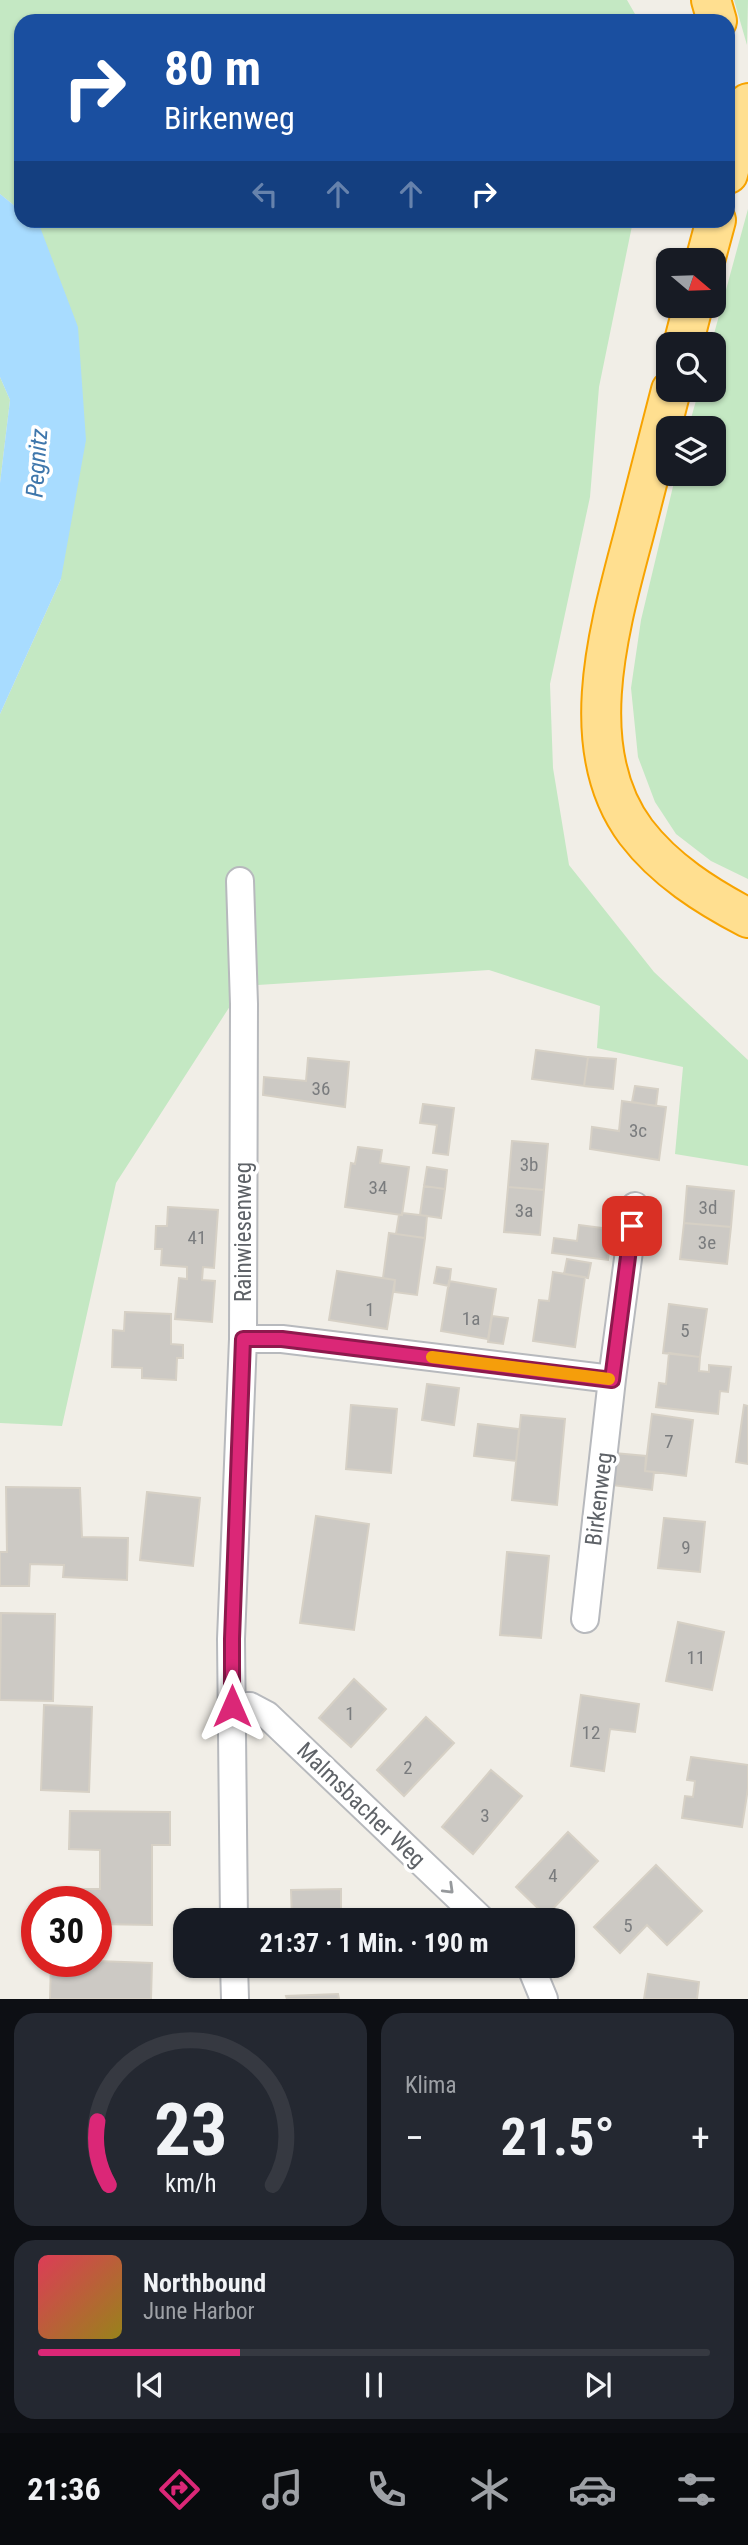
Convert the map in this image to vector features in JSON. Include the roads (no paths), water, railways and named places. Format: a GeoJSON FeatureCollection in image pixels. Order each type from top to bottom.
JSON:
{"type":"FeatureCollection","features":[{"type":"Feature","properties":{"kind":"highway"},"geometry":{"type":"LineString","coordinates":[[735,149],[748,103]]}},
{"type":"Feature","properties":{"kind":"highway"},"geometry":{"type":"LineString","coordinates":[[708,248],[714,228]]}},
{"type":"Feature","properties":{"kind":"highway"},"geometry":{"type":"LineString","coordinates":[[668,402],[616,603],[604,663],[600,712],[605,755],[613,789],[634,830],[664,864],[738,909],[748,945]]}},
{"type":"Feature","properties":{"kind":"street","name":"Rainwiesenweg"},"geometry":{"type":"LineString","coordinates":[[234,1908],[232,1639],[243,1339],[244,1004],[240,881]]}},
{"type":"Feature","properties":{"kind":"street","name":"Birkenweg"},"geometry":{"type":"LineString","coordinates":[[585,1619],[635,1206]]}},
{"type":"Feature","properties":{"kind":"street"},"geometry":{"type":"LineString","coordinates":[[243,1339],[282,1339],[612,1380]]}},
{"type":"Feature","properties":{"kind":"street","name":"Malmsbacher Weg"},"geometry":{"type":"LineString","coordinates":[[232,1706],[250,1706],[267,1715],[469,1908]]}},
{"type":"Feature","properties":{"kind":"street"},"geometry":{"type":"LineString","coordinates":[[234,1978],[235,1999]]}},
{"type":"Feature","properties":{"kind":"street"},"geometry":{"type":"LineString","coordinates":[[535,1978],[544,1999]]}},
{"type":"Feature","properties":{"kind":"water","name":"Pegnitz"},"geometry":{"type":"Polygon","coordinates":[[[0,194],[14,205],[14,228],[40,228],[78,327],[86,440],[61,579],[0,714],[0,483],[10,400],[0,377],[0,194]]]}}]}
